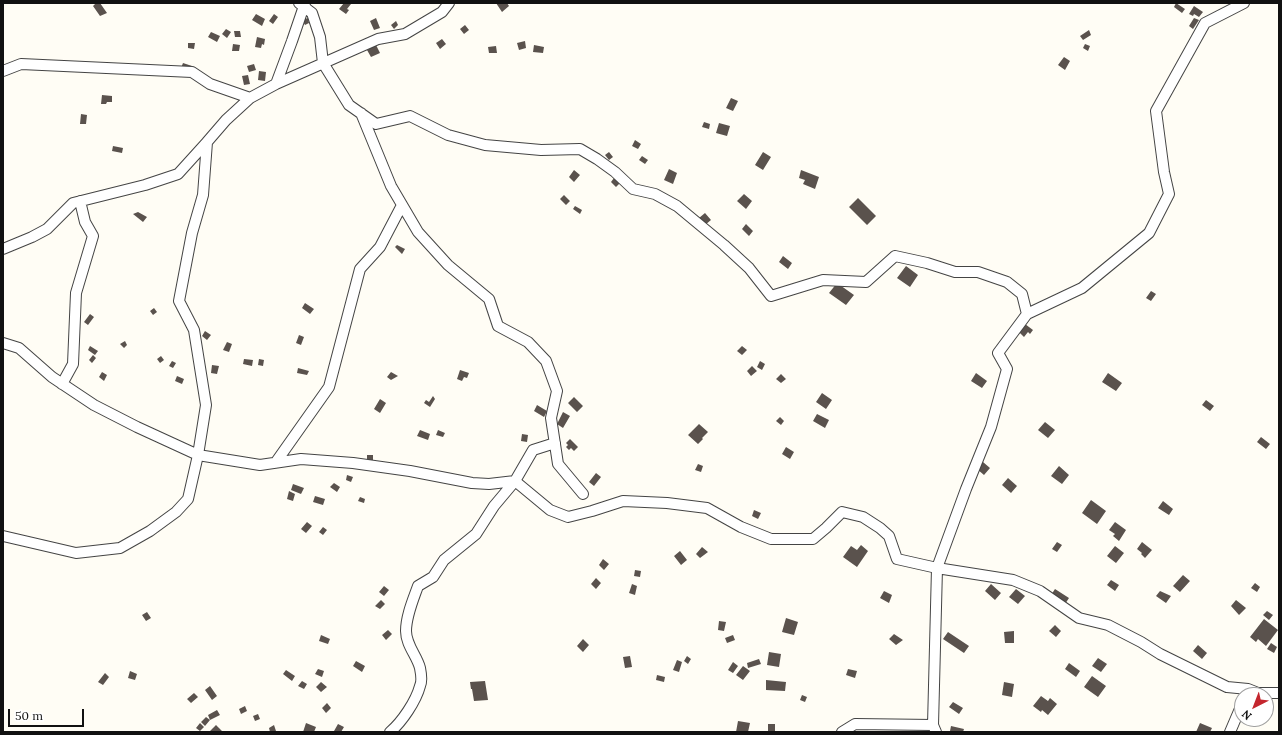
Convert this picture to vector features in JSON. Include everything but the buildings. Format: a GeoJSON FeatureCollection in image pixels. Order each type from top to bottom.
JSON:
{"type":"FeatureCollection","features":[{"type":"Feature","properties":{"kind":"street"},"geometry":{"type":"LineString","coordinates":[[3,249],[32,237],[46,229],[73,203],[145,185],[178,174],[226,120],[250,98],[276,84],[378,39],[405,34],[442,12],[449,3]]}},
{"type":"Feature","properties":{"kind":"street"},"geometry":{"type":"LineString","coordinates":[[842,732],[855,724],[935,728],[937,568],[991,427],[1007,369],[998,353],[1027,314],[1082,288],[1149,233],[1169,194],[1164,172],[1156,111],[1205,23],[1244,3]]}},
{"type":"Feature","properties":{"kind":"street"},"geometry":{"type":"LineString","coordinates":[[276,84],[292,41],[302,4],[312,13],[320,37],[323,63],[349,105],[376,124],[410,116],[448,135],[485,145],[541,150],[580,149],[615,172],[633,188],[656,194],[677,206],[749,268],[771,296],[823,280],[866,282],[895,256],[927,263],[955,272],[978,272],[1007,282],[1022,294],[1027,314]]}},
{"type":"Feature","properties":{"kind":"street"},"geometry":{"type":"LineString","coordinates":[[3,71],[21,64],[192,72],[210,84],[250,98]]}},
{"type":"Feature","properties":{"kind":"street"},"geometry":{"type":"LineString","coordinates":[[360,113],[392,186],[418,232],[448,265],[489,299],[498,326],[528,342],[546,361],[557,391],[551,418],[558,464],[583,494]]}},
{"type":"Feature","properties":{"kind":"street"},"geometry":{"type":"LineString","coordinates":[[3,536],[76,552],[120,548],[150,531],[176,512],[188,500],[198,455],[206,405],[194,330],[179,301],[192,233],[203,195],[207,142]]}},
{"type":"Feature","properties":{"kind":"street"},"geometry":{"type":"LineString","coordinates":[[62,384],[73,364],[76,293],[93,236],[85,222],[80,201]]}},
{"type":"Feature","properties":{"kind":"street"},"geometry":{"type":"LineString","coordinates":[[276,462],[329,387],[360,269],[380,247],[402,205]]}},
{"type":"Feature","properties":{"kind":"street"},"geometry":{"type":"LineString","coordinates":[[3,343],[19,348],[52,377],[94,404],[137,427],[198,455],[260,465],[301,459],[354,463],[403,470],[472,483],[489,484],[516,481],[550,510],[568,517],[624,501],[707,508],[741,527],[771,539],[813,539],[842,512],[863,517],[889,536],[897,559],[937,568],[1013,580],[1040,591],[1079,618],[1108,625],[1141,642],[1160,654],[1227,687],[1234,689]]}},
{"type":"Feature","properties":{"kind":"street"},"geometry":{"type":"LineString","coordinates":[[390,732],[414,701],[421,685],[420,667],[410,650],[406,631],[408,615],[418,586],[433,577],[444,560],[476,534],[494,506],[516,481],[533,450],[555,443]]}},
{"type":"Feature","properties":{"kind":"street"},"geometry":{"type":"LineString","coordinates":[[1230,732],[1234,723]]}}]}
